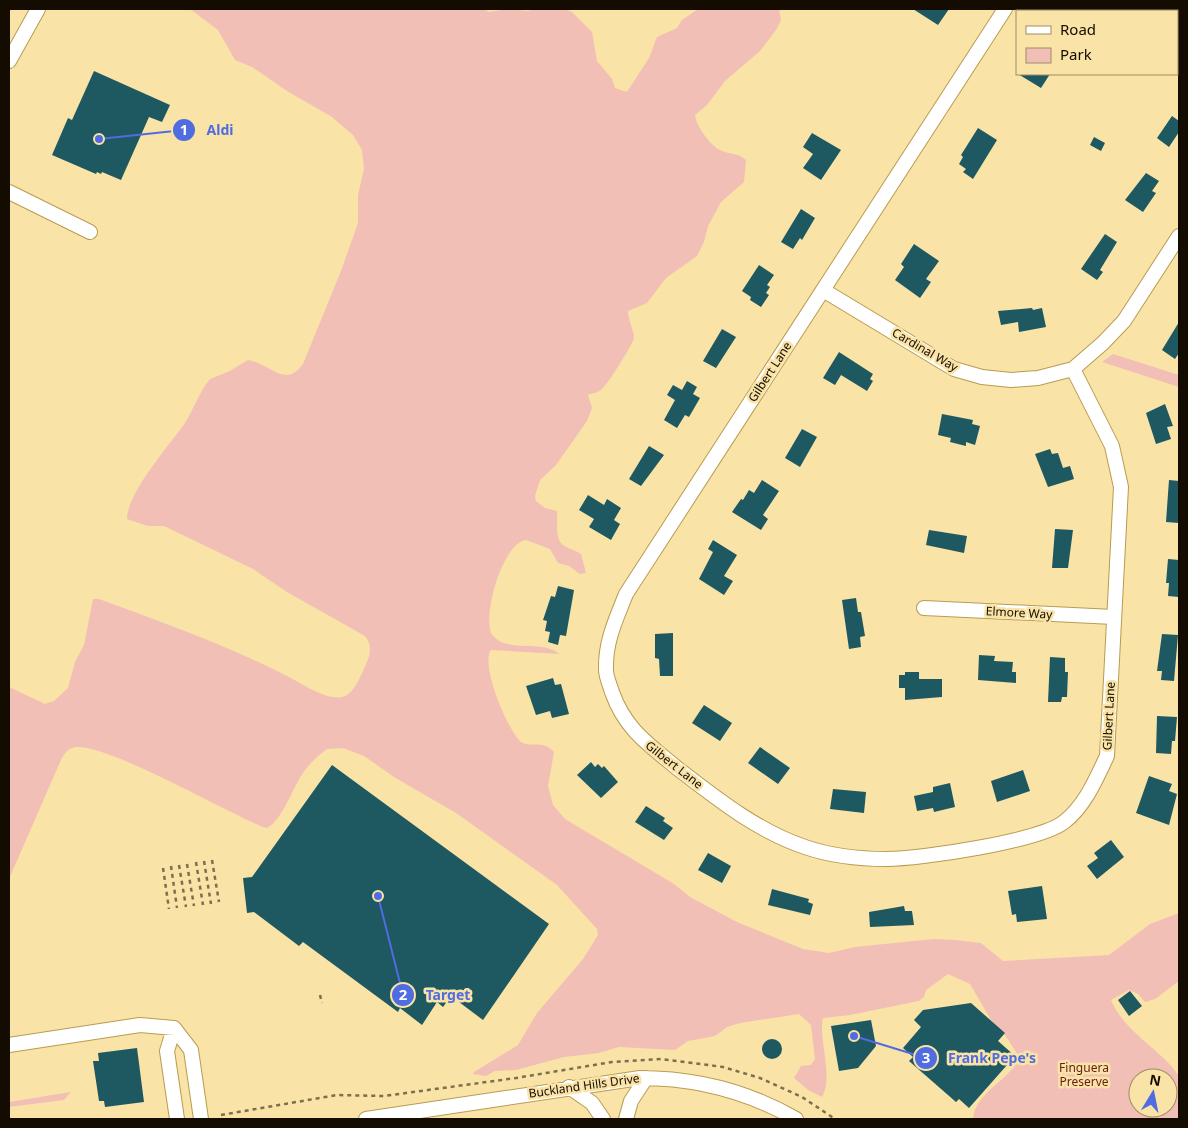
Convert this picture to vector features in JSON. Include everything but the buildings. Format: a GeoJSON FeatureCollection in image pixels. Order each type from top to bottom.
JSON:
{"type":"FeatureCollection","features":[{"type":"Feature","properties":{"kind":"street"},"geometry":{"type":"LineString","coordinates":[[9,61],[38,9]]}},
{"type":"Feature","properties":{"kind":"street","name":"Gilbert Lane"},"geometry":{"type":"LineString","coordinates":[[1005,9],[626,594],[610,633],[606,672],[618,709],[638,737],[716,798],[776,836],[806,847],[844,856],[888,859],[931,854],[1024,838],[1064,823],[1090,791],[1107,756],[1121,486],[1112,446],[1073,369]]}},
{"type":"Feature","properties":{"kind":"street"},"geometry":{"type":"LineString","coordinates":[[9,192],[90,232]]}},
{"type":"Feature","properties":{"kind":"street","name":"Cardinal Way"},"geometry":{"type":"LineString","coordinates":[[823,290],[954,369],[982,377],[1011,380],[1038,378],[1073,369],[1103,343],[1124,321],[1179,236]]}},
{"type":"Feature","properties":{"kind":"street","name":"Elmore Way"},"geometry":{"type":"LineString","coordinates":[[924,608],[1114,617]]}},
{"type":"Feature","properties":{"kind":"street"},"geometry":{"type":"LineString","coordinates":[[9,1045],[140,1025],[174,1028],[191,1050],[201,1119]]}},
{"type":"Feature","properties":{"kind":"street"},"geometry":{"type":"LineString","coordinates":[[174,1028],[167,1051],[177,1119]]}},
{"type":"Feature","properties":{"kind":"street"},"geometry":{"type":"LineString","coordinates":[[626,1119],[631,1101],[646,1078]]}},
{"type":"Feature","properties":{"kind":"street","name":"Buckland Hills Drive"},"geometry":{"type":"LineString","coordinates":[[366,1119],[570,1087],[646,1078],[684,1080],[726,1088],[761,1101],[796,1119]]}},
{"type":"Feature","properties":{"kind":"street"},"geometry":{"type":"LineString","coordinates":[[570,1087],[592,1103],[603,1119]]}},
{"type":"Feature","properties":{"kind":"path"},"geometry":{"type":"LineString","coordinates":[[212,860],[219,902]]}},
{"type":"Feature","properties":{"kind":"path"},"geometry":{"type":"LineString","coordinates":[[204,861],[211,904]]}},
{"type":"Feature","properties":{"kind":"path"},"geometry":{"type":"LineString","coordinates":[[196,862],[203,905]]}},
{"type":"Feature","properties":{"kind":"path"},"geometry":{"type":"LineString","coordinates":[[187,864],[194,906]]}},
{"type":"Feature","properties":{"kind":"path"},"geometry":{"type":"LineString","coordinates":[[179,865],[186,907]]}},
{"type":"Feature","properties":{"kind":"path"},"geometry":{"type":"LineString","coordinates":[[170,866],[177,908]]}},
{"type":"Feature","properties":{"kind":"path"},"geometry":{"type":"LineString","coordinates":[[163,868],[169,909]]}},
{"type":"Feature","properties":{"kind":"path"},"geometry":{"type":"LineString","coordinates":[[320,995],[322,1003]]}},
{"type":"Feature","properties":{"kind":"green space","name":"Finguera Preserve"},"geometry":{"type":"Polygon","coordinates":[[[190,9],[484,9],[489,12],[508,9],[528,11],[534,9],[564,9],[572,12],[592,32],[597,61],[612,79],[615,88],[627,92],[649,58],[657,37],[677,28],[682,20],[698,9],[779,9],[781,20],[760,51],[725,81],[707,105],[695,115],[701,130],[712,144],[720,150],[740,156],[746,160],[744,182],[721,202],[708,226],[704,242],[697,256],[666,278],[647,303],[628,311],[634,338],[629,348],[605,386],[599,391],[588,395],[592,408],[587,421],[556,465],[540,480],[535,496],[536,501],[545,508],[557,511],[558,538],[563,545],[581,554],[586,573],[580,574],[569,566],[558,563],[550,549],[526,540],[517,545],[509,554],[502,568],[492,599],[490,626],[492,635],[507,644],[547,648],[559,654],[491,650],[489,669],[496,696],[508,723],[519,740],[527,744],[545,746],[554,752],[548,786],[553,805],[565,819],[674,884],[690,897],[737,922],[803,949],[829,953],[855,947],[933,939],[981,943],[1003,961],[1109,955],[1150,924],[1179,913],[1179,981],[1155,999],[1145,1002],[1138,994],[1129,990],[1111,1000],[1125,1022],[1173,1068],[1128,1068],[1128,1118],[1178,1118],[1178,1075],[1179,1119],[973,1119],[975,1110],[986,1094],[1015,1066],[1020,1058],[1005,1035],[991,1020],[970,984],[948,974],[926,990],[924,997],[919,1001],[850,1015],[823,1018],[822,1036],[827,1079],[822,1097],[808,1090],[794,1078],[801,1066],[811,1065],[815,1059],[811,1025],[799,1014],[740,1023],[727,1027],[715,1036],[688,1041],[675,1050],[619,1047],[599,1053],[564,1057],[516,1070],[495,1071],[486,1076],[473,1074],[518,1045],[537,1013],[583,959],[598,935],[597,929],[557,885],[456,813],[394,777],[364,756],[343,748],[327,749],[312,761],[301,776],[282,812],[272,825],[266,828],[136,766],[87,748],[72,748],[61,760],[9,879],[9,687],[45,704],[54,701],[68,688],[75,662],[84,645],[93,599],[99,599],[215,643],[328,696],[342,697],[350,692],[360,678],[369,657],[370,646],[365,636],[287,592],[253,569],[164,526],[148,526],[127,519],[129,508],[141,483],[185,423],[210,379],[230,371],[248,360],[284,375],[296,371],[303,364],[341,271],[358,223],[358,195],[364,169],[362,150],[353,135],[332,117],[287,91],[252,67],[235,60],[218,30],[190,9]]]}},
{"type":"Feature","properties":{"kind":"green space"},"geometry":{"type":"Polygon","coordinates":[[[1113,354],[1179,375],[1179,387],[1102,362],[1113,354]]]}},
{"type":"Feature","properties":{"kind":"green space"},"geometry":{"type":"Polygon","coordinates":[[[71,1092],[64,1100],[9,1107],[9,1102],[71,1092]]]}},
{"type":"Feature","properties":{"kind":"place","name":"Aldi"},"geometry":{"type":"Point","coordinates":[99,139]}},
{"type":"Feature","properties":{"kind":"place","name":"Target"},"geometry":{"type":"Point","coordinates":[378,896]}},
{"type":"Feature","properties":{"kind":"place","name":"Frank Pepe's"},"geometry":{"type":"Point","coordinates":[854,1036]}}]}
